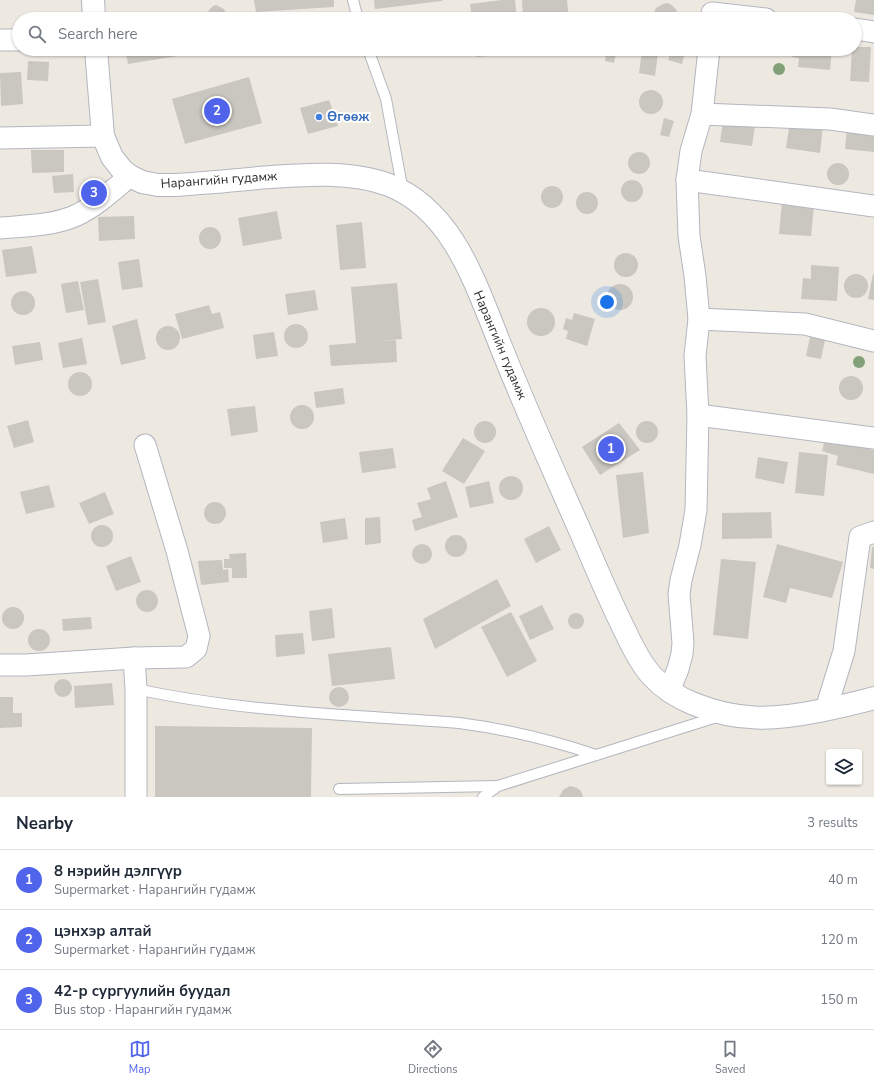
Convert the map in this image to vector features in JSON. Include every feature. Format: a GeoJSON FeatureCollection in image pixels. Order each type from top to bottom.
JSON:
{"type":"FeatureCollection","features":[{"type":"Feature","properties":{"kind":"main road"},"geometry":{"type":"LineString","coordinates":[[93,0],[94,12]]}},
{"type":"Feature","properties":{"kind":"main road","name":"Нарангийн гудамж"},"geometry":{"type":"LineString","coordinates":[[96,56],[102,136],[112,157],[123,171],[142,182],[176,185],[301,175],[328,175],[374,180],[403,192],[418,202],[441,223],[461,254],[472,278],[617,615],[647,670],[669,691],[686,701],[704,708],[748,718],[772,718],[826,710],[874,698]]}},
{"type":"Feature","properties":{"kind":"street"},"geometry":{"type":"LineString","coordinates":[[862,30],[874,32]]}},
{"type":"Feature","properties":{"kind":"street"},"geometry":{"type":"LineString","coordinates":[[0,40],[12,40]]}},
{"type":"Feature","properties":{"kind":"street"},"geometry":{"type":"LineString","coordinates":[[669,691],[678,669],[683,643],[679,594],[696,510],[698,415],[695,356],[699,319],[695,276],[688,236],[687,180],[691,151],[702,114],[708,56]]}},
{"type":"Feature","properties":{"kind":"street"},"geometry":{"type":"LineString","coordinates":[[702,114],[830,119],[874,125]]}},
{"type":"Feature","properties":{"kind":"street"},"geometry":{"type":"LineString","coordinates":[[0,138],[102,136]]}},
{"type":"Feature","properties":{"kind":"street"},"geometry":{"type":"LineString","coordinates":[[0,228],[33,226],[59,221],[76,215],[98,202],[130,176]]}},
{"type":"Feature","properties":{"kind":"street"},"geometry":{"type":"LineString","coordinates":[[687,180],[874,206]]}},
{"type":"Feature","properties":{"kind":"street"},"geometry":{"type":"LineString","coordinates":[[699,319],[805,324],[874,340]]}},
{"type":"Feature","properties":{"kind":"street"},"geometry":{"type":"LineString","coordinates":[[698,415],[874,438]]}},
{"type":"Feature","properties":{"kind":"street"},"geometry":{"type":"LineString","coordinates":[[0,665],[26,665],[134,658],[186,657],[196,649],[199,636],[177,551],[145,445]]}},
{"type":"Feature","properties":{"kind":"street"},"geometry":{"type":"LineString","coordinates":[[826,710],[844,651],[860,537],[874,532]]}},
{"type":"Feature","properties":{"kind":"street"},"geometry":{"type":"LineString","coordinates":[[134,658],[136,689],[136,797]]}},
{"type":"Feature","properties":{"kind":"lane"},"geometry":{"type":"LineString","coordinates":[[353,0],[356,12]]}},
{"type":"Feature","properties":{"kind":"lane"},"geometry":{"type":"LineString","coordinates":[[371,56],[386,99],[403,192]]}},
{"type":"Feature","properties":{"kind":"lane"},"geometry":{"type":"LineString","coordinates":[[136,689],[184,699],[226,705],[481,726],[533,736],[596,755]]}},
{"type":"Feature","properties":{"kind":"lane"},"geometry":{"type":"LineString","coordinates":[[339,789],[498,786],[726,714]]}},
{"type":"Feature","properties":{"kind":"lane"},"geometry":{"type":"LineString","coordinates":[[483,797],[498,786]]}},
{"type":"Feature","properties":{"kind":"building"},"geometry":{"type":"Polygon","coordinates":[[[254,0],[334,0],[334,7],[256,12],[254,0]]]}},
{"type":"Feature","properties":{"kind":"building"},"geometry":{"type":"Polygon","coordinates":[[[374,0],[442,0],[442,1],[375,9],[374,0]]]}},
{"type":"Feature","properties":{"kind":"building"},"geometry":{"type":"Polygon","coordinates":[[[515,0],[516,12],[471,12],[470,4],[515,0]]]}},
{"type":"Feature","properties":{"kind":"building"},"geometry":{"type":"Polygon","coordinates":[[[522,0],[567,0],[568,12],[523,12],[522,0]]]}},
{"type":"Feature","properties":{"kind":"building"},"geometry":{"type":"Polygon","coordinates":[[[856,0],[874,0],[874,15],[854,12],[856,0]]]}},
{"type":"Feature","properties":{"kind":"building"},"geometry":{"type":"Polygon","coordinates":[[[663,4],[670,4],[676,9],[677,12],[654,12],[656,8],[663,4]]]}},
{"type":"Feature","properties":{"kind":"building"},"geometry":{"type":"Polygon","coordinates":[[[216,5],[224,9],[225,12],[208,12],[213,6],[216,5]]]}},
{"type":"Feature","properties":{"kind":"building"},"geometry":{"type":"Polygon","coordinates":[[[862,47],[871,47],[869,82],[850,81],[852,56],[862,56],[862,47]]]}},
{"type":"Feature","properties":{"kind":"building"},"geometry":{"type":"Polygon","coordinates":[[[126,56],[178,56],[128,64],[126,56]]]}},
{"type":"Feature","properties":{"kind":"building"},"geometry":{"type":"Polygon","coordinates":[[[606,56],[616,56],[614,63],[605,61],[606,56]]]}},
{"type":"Feature","properties":{"kind":"building"},"geometry":{"type":"Polygon","coordinates":[[[641,56],[658,56],[655,76],[639,73],[641,56]]]}},
{"type":"Feature","properties":{"kind":"building"},"geometry":{"type":"Polygon","coordinates":[[[669,56],[684,56],[682,64],[668,60],[669,56]]]}},
{"type":"Feature","properties":{"kind":"building"},"geometry":{"type":"Polygon","coordinates":[[[831,56],[830,70],[798,67],[799,58],[792,57],[831,56]]]}},
{"type":"Feature","properties":{"kind":"building"},"geometry":{"type":"Polygon","coordinates":[[[28,61],[49,62],[48,81],[27,80],[28,61]]]}},
{"type":"Feature","properties":{"kind":"building"},"geometry":{"type":"Polygon","coordinates":[[[21,72],[23,104],[1,106],[0,73],[21,72]]]}},
{"type":"Feature","properties":{"kind":"building"},"geometry":{"type":"Polygon","coordinates":[[[249,77],[262,123],[185,144],[172,99],[249,77]]]}},
{"type":"Feature","properties":{"kind":"building"},"geometry":{"type":"Polygon","coordinates":[[[651,90],[659,94],[663,102],[659,110],[651,114],[643,110],[639,102],[643,94],[651,90]]]}},
{"type":"Feature","properties":{"kind":"building","name":"Өгөөж"},"geometry":{"type":"Polygon","coordinates":[[[329,100],[338,126],[308,134],[300,108],[329,100]]]}},
{"type":"Feature","properties":{"kind":"building"},"geometry":{"type":"Polygon","coordinates":[[[664,118],[674,121],[669,137],[660,135],[664,118]]]}},
{"type":"Feature","properties":{"kind":"building"},"geometry":{"type":"Polygon","coordinates":[[[723,121],[755,125],[752,146],[720,142],[723,121]]]}},
{"type":"Feature","properties":{"kind":"building"},"geometry":{"type":"Polygon","coordinates":[[[790,121],[823,126],[820,153],[786,148],[790,121]]]}},
{"type":"Feature","properties":{"kind":"building"},"geometry":{"type":"Polygon","coordinates":[[[847,129],[874,132],[874,152],[845,149],[847,129]]]}},
{"type":"Feature","properties":{"kind":"building"},"geometry":{"type":"Polygon","coordinates":[[[31,150],[64,150],[64,172],[32,173],[31,150]]]}},
{"type":"Feature","properties":{"kind":"building"},"geometry":{"type":"Polygon","coordinates":[[[639,152],[647,155],[650,163],[647,171],[639,174],[631,171],[628,163],[631,155],[639,152]]]}},
{"type":"Feature","properties":{"kind":"building"},"geometry":{"type":"Polygon","coordinates":[[[838,163],[846,166],[849,174],[846,182],[838,185],[830,182],[827,174],[830,166],[838,163]]]}},
{"type":"Feature","properties":{"kind":"building"},"geometry":{"type":"Polygon","coordinates":[[[73,174],[74,192],[54,193],[52,176],[73,174]]]}},
{"type":"Feature","properties":{"kind":"building"},"geometry":{"type":"Polygon","coordinates":[[[632,180],[636,181],[642,187],[642,195],[636,201],[632,202],[628,201],[622,195],[621,191],[622,187],[628,181],[632,180]]]}},
{"type":"Feature","properties":{"kind":"building"},"geometry":{"type":"Polygon","coordinates":[[[552,186],[560,189],[563,197],[560,205],[552,208],[544,205],[541,197],[544,189],[552,186]]]}},
{"type":"Feature","properties":{"kind":"building"},"geometry":{"type":"Polygon","coordinates":[[[587,192],[595,195],[598,203],[595,211],[587,214],[579,211],[576,203],[579,195],[587,192]]]}},
{"type":"Feature","properties":{"kind":"building"},"geometry":{"type":"Polygon","coordinates":[[[782,202],[814,205],[811,236],[779,234],[782,202]]]}},
{"type":"Feature","properties":{"kind":"building"},"geometry":{"type":"Polygon","coordinates":[[[277,211],[282,239],[243,246],[238,218],[277,211]]]}},
{"type":"Feature","properties":{"kind":"building"},"geometry":{"type":"Polygon","coordinates":[[[134,216],[135,239],[99,241],[98,217],[134,216]]]}},
{"type":"Feature","properties":{"kind":"building"},"geometry":{"type":"Polygon","coordinates":[[[362,222],[366,268],[340,270],[336,225],[362,222]]]}},
{"type":"Feature","properties":{"kind":"building"},"geometry":{"type":"Polygon","coordinates":[[[210,227],[218,230],[221,238],[218,246],[210,249],[202,246],[199,238],[202,230],[210,227]]]}},
{"type":"Feature","properties":{"kind":"building"},"geometry":{"type":"Polygon","coordinates":[[[32,246],[37,273],[6,277],[2,250],[32,246]]]}},
{"type":"Feature","properties":{"kind":"building"},"geometry":{"type":"Polygon","coordinates":[[[626,253],[635,256],[638,265],[635,274],[626,277],[617,274],[614,265],[617,256],[626,253]]]}},
{"type":"Feature","properties":{"kind":"building"},"geometry":{"type":"Polygon","coordinates":[[[139,259],[143,287],[122,290],[118,262],[139,259]]]}},
{"type":"Feature","properties":{"kind":"building"},"geometry":{"type":"Polygon","coordinates":[[[811,265],[839,267],[837,301],[801,299],[803,278],[811,279],[811,265]]]}},
{"type":"Feature","properties":{"kind":"building"},"geometry":{"type":"Polygon","coordinates":[[[856,274],[861,275],[867,281],[867,291],[861,297],[856,298],[851,297],[845,291],[844,286],[845,281],[851,275],[856,274]]]}},
{"type":"Feature","properties":{"kind":"building"},"geometry":{"type":"Polygon","coordinates":[[[874,274],[874,300],[868,299],[874,274]]]}},
{"type":"Feature","properties":{"kind":"building"},"geometry":{"type":"Polygon","coordinates":[[[98,279],[106,322],[88,325],[80,282],[98,279]]]}},
{"type":"Feature","properties":{"kind":"building"},"geometry":{"type":"Polygon","coordinates":[[[78,281],[84,310],[66,313],[61,284],[78,281]]]}},
{"type":"Feature","properties":{"kind":"building"},"geometry":{"type":"Polygon","coordinates":[[[397,283],[402,339],[377,341],[396,340],[397,362],[331,366],[329,345],[356,343],[351,287],[397,283]]]}},
{"type":"Feature","properties":{"kind":"building"},"geometry":{"type":"Polygon","coordinates":[[[620,284],[629,288],[633,297],[629,306],[620,310],[611,306],[607,297],[611,288],[620,284]]]}},
{"type":"Feature","properties":{"kind":"building"},"geometry":{"type":"Polygon","coordinates":[[[315,290],[318,310],[288,315],[285,294],[315,290]]]}},
{"type":"Feature","properties":{"kind":"building"},"geometry":{"type":"Polygon","coordinates":[[[23,291],[32,294],[35,303],[32,312],[23,315],[14,312],[11,303],[14,294],[23,291]]]}},
{"type":"Feature","properties":{"kind":"building"},"geometry":{"type":"Polygon","coordinates":[[[209,305],[212,314],[220,312],[224,328],[182,339],[175,314],[209,305]]]}},
{"type":"Feature","properties":{"kind":"building"},"geometry":{"type":"Polygon","coordinates":[[[541,308],[551,312],[555,322],[551,332],[541,336],[531,332],[527,322],[531,312],[541,308]]]}},
{"type":"Feature","properties":{"kind":"building"},"geometry":{"type":"Polygon","coordinates":[[[574,313],[595,319],[587,346],[566,339],[568,331],[563,329],[566,318],[572,320],[574,313]]]}},
{"type":"Feature","properties":{"kind":"building"},"geometry":{"type":"Polygon","coordinates":[[[137,319],[146,359],[121,365],[112,326],[137,319]]]}},
{"type":"Feature","properties":{"kind":"building"},"geometry":{"type":"Polygon","coordinates":[[[296,324],[305,327],[308,336],[305,345],[296,348],[287,345],[284,336],[287,327],[296,324]]]}},
{"type":"Feature","properties":{"kind":"building"},"geometry":{"type":"Polygon","coordinates":[[[168,326],[177,329],[180,338],[177,347],[168,350],[159,347],[156,338],[159,329],[168,326]]]}},
{"type":"Feature","properties":{"kind":"building"},"geometry":{"type":"Polygon","coordinates":[[[274,332],[278,356],[256,359],[253,335],[274,332]]]}},
{"type":"Feature","properties":{"kind":"building"},"geometry":{"type":"Polygon","coordinates":[[[810,337],[825,340],[821,359],[806,356],[810,337]]]}},
{"type":"Feature","properties":{"kind":"building"},"geometry":{"type":"Polygon","coordinates":[[[82,338],[87,364],[63,368],[58,343],[82,338]]]}},
{"type":"Feature","properties":{"kind":"building"},"geometry":{"type":"Polygon","coordinates":[[[40,342],[43,360],[15,365],[12,346],[40,342]]]}},
{"type":"Feature","properties":{"kind":"building"},"geometry":{"type":"Polygon","coordinates":[[[80,372],[89,375],[92,384],[89,393],[80,396],[71,393],[68,384],[71,375],[80,372]]]}},
{"type":"Feature","properties":{"kind":"building"},"geometry":{"type":"Polygon","coordinates":[[[851,376],[860,379],[863,388],[860,397],[851,400],[842,397],[839,388],[842,379],[851,376]]]}},
{"type":"Feature","properties":{"kind":"building"},"geometry":{"type":"Polygon","coordinates":[[[343,388],[345,404],[316,408],[314,392],[343,388]]]}},
{"type":"Feature","properties":{"kind":"building"},"geometry":{"type":"Polygon","coordinates":[[[302,405],[307,406],[313,412],[313,422],[307,428],[302,429],[297,428],[291,422],[290,417],[291,412],[297,406],[302,405]]]}},
{"type":"Feature","properties":{"kind":"building"},"geometry":{"type":"Polygon","coordinates":[[[255,406],[258,432],[231,436],[227,409],[255,406]]]}},
{"type":"Feature","properties":{"kind":"building"},"geometry":{"type":"Polygon","coordinates":[[[28,420],[34,442],[14,448],[7,426],[28,420]]]}},
{"type":"Feature","properties":{"kind":"building"},"geometry":{"type":"Polygon","coordinates":[[[485,421],[489,422],[495,428],[495,436],[489,442],[485,443],[481,442],[475,436],[474,432],[475,428],[481,422],[485,421]]]}},
{"type":"Feature","properties":{"kind":"building"},"geometry":{"type":"Polygon","coordinates":[[[647,421],[655,424],[658,432],[655,440],[647,443],[639,440],[636,432],[639,424],[647,421]]]}},
{"type":"Feature","properties":{"kind":"building"},"geometry":{"type":"Polygon","coordinates":[[[619,423],[640,450],[600,475],[582,447],[619,423]]]}},
{"type":"Feature","properties":{"kind":"building"},"geometry":{"type":"Polygon","coordinates":[[[463,438],[485,451],[464,484],[442,471],[463,438]]]}},
{"type":"Feature","properties":{"kind":"building"},"geometry":{"type":"Polygon","coordinates":[[[825,439],[874,450],[874,474],[836,465],[838,456],[822,451],[825,439]]]}},
{"type":"Feature","properties":{"kind":"building"},"geometry":{"type":"Polygon","coordinates":[[[393,448],[396,468],[362,473],[359,452],[393,448]]]}},
{"type":"Feature","properties":{"kind":"building"},"geometry":{"type":"Polygon","coordinates":[[[799,452],[828,455],[824,496],[795,493],[799,452]]]}},
{"type":"Feature","properties":{"kind":"building"},"geometry":{"type":"Polygon","coordinates":[[[758,457],[788,462],[784,484],[755,478],[758,457]]]}},
{"type":"Feature","properties":{"kind":"building"},"geometry":{"type":"Polygon","coordinates":[[[643,472],[649,533],[623,538],[616,475],[643,472]]]}},
{"type":"Feature","properties":{"kind":"building"},"geometry":{"type":"Polygon","coordinates":[[[511,476],[519,480],[523,488],[519,496],[511,500],[503,496],[499,488],[503,480],[511,476]]]}},
{"type":"Feature","properties":{"kind":"building"},"geometry":{"type":"Polygon","coordinates":[[[446,481],[458,517],[415,531],[412,520],[422,517],[417,503],[431,499],[427,488],[446,481]]]}},
{"type":"Feature","properties":{"kind":"building"},"geometry":{"type":"Polygon","coordinates":[[[489,481],[494,503],[470,508],[465,487],[489,481]]]}},
{"type":"Feature","properties":{"kind":"building"},"geometry":{"type":"Polygon","coordinates":[[[49,485],[55,507],[26,514],[20,492],[49,485]]]}},
{"type":"Feature","properties":{"kind":"building"},"geometry":{"type":"Polygon","coordinates":[[[105,492],[114,514],[89,524],[79,503],[105,492]]]}},
{"type":"Feature","properties":{"kind":"building"},"geometry":{"type":"Polygon","coordinates":[[[215,502],[223,505],[226,513],[223,521],[215,524],[207,521],[204,513],[207,505],[215,502]]]}},
{"type":"Feature","properties":{"kind":"building"},"geometry":{"type":"Polygon","coordinates":[[[771,512],[772,538],[722,539],[722,513],[771,512]]]}},
{"type":"Feature","properties":{"kind":"building"},"geometry":{"type":"Polygon","coordinates":[[[380,517],[381,543],[365,545],[365,518],[380,517]]]}},
{"type":"Feature","properties":{"kind":"building"},"geometry":{"type":"Polygon","coordinates":[[[345,518],[348,539],[323,543],[320,522],[345,518]]]}},
{"type":"Feature","properties":{"kind":"building"},"geometry":{"type":"Polygon","coordinates":[[[98,525],[106,525],[113,532],[113,540],[106,547],[98,547],[91,540],[91,532],[98,525]]]}},
{"type":"Feature","properties":{"kind":"building"},"geometry":{"type":"Polygon","coordinates":[[[549,526],[561,550],[536,563],[524,539],[549,526]]]}},
{"type":"Feature","properties":{"kind":"building"},"geometry":{"type":"Polygon","coordinates":[[[452,535],[460,535],[467,542],[467,550],[460,557],[452,557],[445,550],[445,542],[452,535]]]}},
{"type":"Feature","properties":{"kind":"building"},"geometry":{"type":"Polygon","coordinates":[[[418,544],[426,544],[432,550],[432,558],[426,564],[418,564],[412,558],[412,550],[418,544]]]}},
{"type":"Feature","properties":{"kind":"building"},"geometry":{"type":"Polygon","coordinates":[[[777,544],[843,562],[832,598],[790,588],[786,603],[763,597],[777,544]]]}},
{"type":"Feature","properties":{"kind":"building"},"geometry":{"type":"Polygon","coordinates":[[[872,547],[874,547],[874,569],[870,568],[872,547]]]}},
{"type":"Feature","properties":{"kind":"building"},"geometry":{"type":"Polygon","coordinates":[[[246,553],[247,578],[232,578],[232,568],[224,568],[224,559],[230,559],[229,554],[246,553]]]}},
{"type":"Feature","properties":{"kind":"building"},"geometry":{"type":"Polygon","coordinates":[[[131,556],[141,582],[116,591],[106,566],[131,556]]]}},
{"type":"Feature","properties":{"kind":"building"},"geometry":{"type":"Polygon","coordinates":[[[721,559],[756,562],[748,639],[713,635],[721,559]]]}},
{"type":"Feature","properties":{"kind":"building"},"geometry":{"type":"Polygon","coordinates":[[[222,560],[223,570],[228,569],[229,582],[201,585],[198,561],[222,560]]]}},
{"type":"Feature","properties":{"kind":"building"},"geometry":{"type":"Polygon","coordinates":[[[497,579],[511,606],[435,649],[423,619],[497,579]]]}},
{"type":"Feature","properties":{"kind":"building"},"geometry":{"type":"Polygon","coordinates":[[[147,590],[155,593],[158,601],[155,609],[147,612],[139,609],[136,601],[139,593],[147,590]]]}},
{"type":"Feature","properties":{"kind":"building"},"geometry":{"type":"Polygon","coordinates":[[[542,605],[554,629],[530,640],[519,616],[542,605]]]}},
{"type":"Feature","properties":{"kind":"building"},"geometry":{"type":"Polygon","coordinates":[[[13,607],[21,610],[24,618],[21,626],[13,629],[5,626],[2,618],[5,610],[13,607]]]}},
{"type":"Feature","properties":{"kind":"building"},"geometry":{"type":"Polygon","coordinates":[[[332,608],[335,638],[312,641],[309,611],[332,608]]]}},
{"type":"Feature","properties":{"kind":"building"},"geometry":{"type":"Polygon","coordinates":[[[511,612],[537,661],[507,677],[481,627],[511,612]]]}},
{"type":"Feature","properties":{"kind":"building"},"geometry":{"type":"Polygon","coordinates":[[[573,613],[579,613],[584,618],[582,627],[579,629],[573,629],[568,624],[568,618],[573,613]]]}},
{"type":"Feature","properties":{"kind":"building"},"geometry":{"type":"Polygon","coordinates":[[[91,617],[92,629],[63,631],[62,619],[91,617]]]}},
{"type":"Feature","properties":{"kind":"building"},"geometry":{"type":"Polygon","coordinates":[[[39,629],[47,632],[50,640],[47,648],[39,651],[31,648],[28,640],[31,632],[39,629]]]}},
{"type":"Feature","properties":{"kind":"building"},"geometry":{"type":"Polygon","coordinates":[[[303,633],[305,654],[276,657],[275,635],[303,633]]]}},
{"type":"Feature","properties":{"kind":"building"},"geometry":{"type":"Polygon","coordinates":[[[391,647],[395,679],[332,686],[328,654],[391,647]]]}},
{"type":"Feature","properties":{"kind":"building"},"geometry":{"type":"Polygon","coordinates":[[[63,679],[69,682],[72,688],[69,694],[63,697],[57,694],[54,688],[57,682],[63,679]]]}},
{"type":"Feature","properties":{"kind":"building"},"geometry":{"type":"Polygon","coordinates":[[[112,683],[114,705],[75,708],[74,686],[112,683]]]}},
{"type":"Feature","properties":{"kind":"building"},"geometry":{"type":"Polygon","coordinates":[[[335,687],[343,687],[349,693],[349,701],[343,707],[335,707],[329,701],[329,693],[335,687]]]}},
{"type":"Feature","properties":{"kind":"building"},"geometry":{"type":"Polygon","coordinates":[[[0,697],[13,697],[13,713],[22,713],[22,727],[0,728],[0,697]]]}},
{"type":"Feature","properties":{"kind":"building"},"geometry":{"type":"Polygon","coordinates":[[[155,726],[312,728],[311,797],[155,797],[155,726]]]}},
{"type":"Feature","properties":{"kind":"building"},"geometry":{"type":"Polygon","coordinates":[[[570,786],[581,791],[583,797],[559,797],[563,790],[570,786]]]}},
{"type":"Feature","properties":{"kind":"place","name":"цэнхэр алтай"},"geometry":{"type":"Point","coordinates":[217,111]}},
{"type":"Feature","properties":{"kind":"place","name":"Өгөөж"},"geometry":{"type":"Point","coordinates":[319,117]}},
{"type":"Feature","properties":{"kind":"place","name":"42-р сургуулийн буудал"},"geometry":{"type":"Point","coordinates":[94,193]}},
{"type":"Feature","properties":{"kind":"place","name":"8 нэрийн дэлгүүр"},"geometry":{"type":"Point","coordinates":[611,449]}}]}
